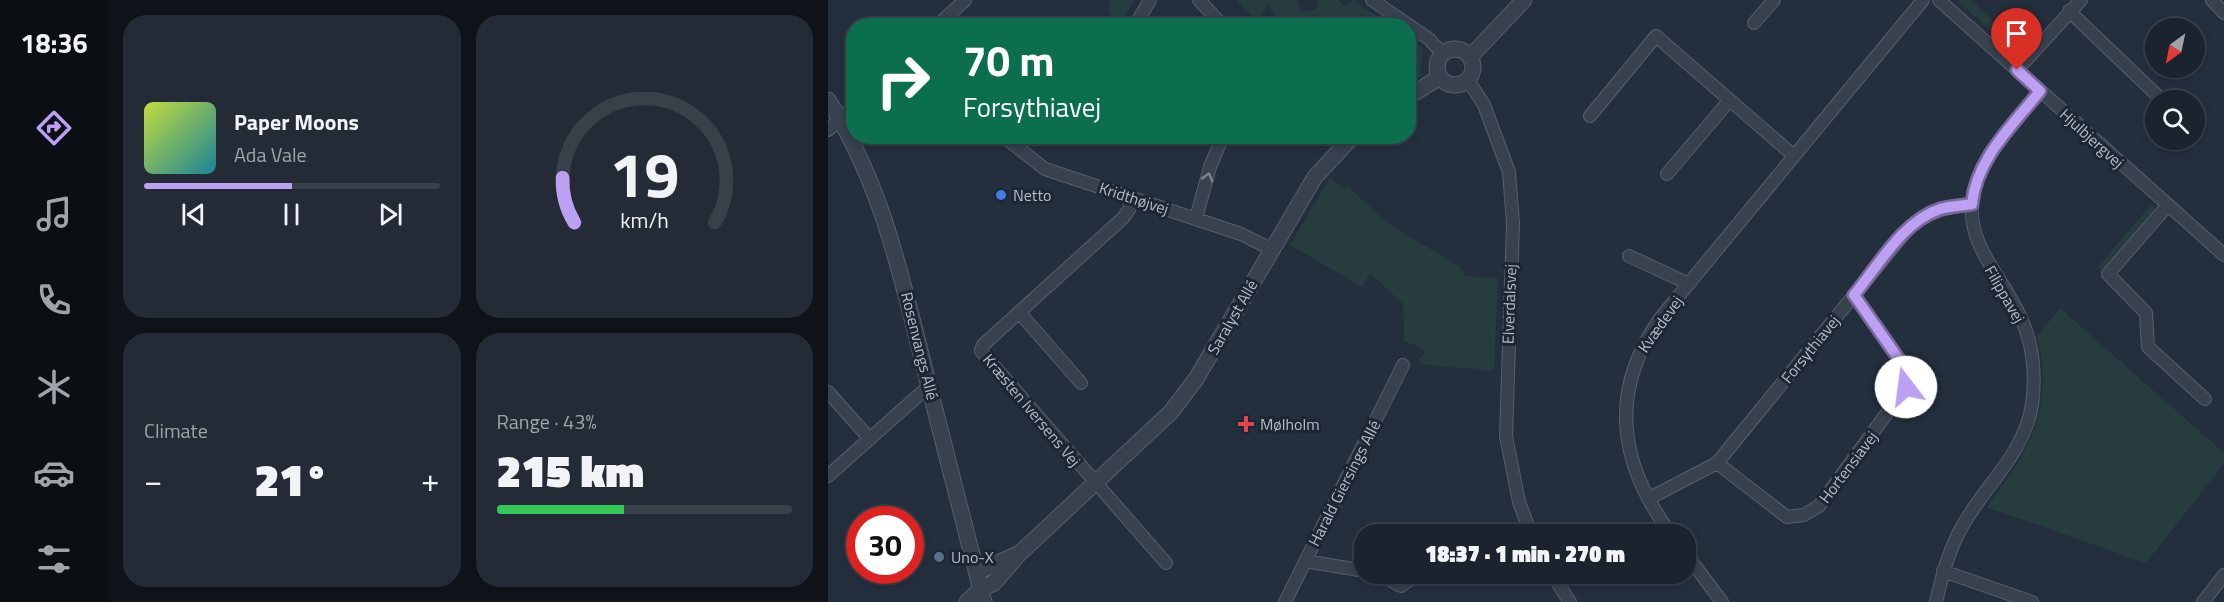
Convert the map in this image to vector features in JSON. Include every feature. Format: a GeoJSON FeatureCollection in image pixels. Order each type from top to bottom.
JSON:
{"type":"FeatureCollection","features":[{"type":"Feature","properties":{"kind":"street"},"geometry":{"type":"LineString","coordinates":[[946,18],[965,0]]}},
{"type":"Feature","properties":{"kind":"street"},"geometry":{"type":"LineString","coordinates":[[1140,18],[1150,0]]}},
{"type":"Feature","properties":{"kind":"street"},"geometry":{"type":"LineString","coordinates":[[1199,0],[1216,18]]}},
{"type":"Feature","properties":{"kind":"street"},"geometry":{"type":"LineString","coordinates":[[1372,0],[1398,18]]}},
{"type":"Feature","properties":{"kind":"street"},"geometry":{"type":"LineString","coordinates":[[1470,57],[1524,0]]}},
{"type":"Feature","properties":{"kind":"street"},"geometry":{"type":"LineString","coordinates":[[1754,23],[1774,0]]}},
{"type":"Feature","properties":{"kind":"street","name":"Kvædevej"},"geometry":{"type":"LineString","coordinates":[[1664,524],[1648,499],[1637,475],[1627,433],[1626,413],[1631,372],[1649,334],[1923,0]]}},
{"type":"Feature","properties":{"kind":"street","name":"Hjulbjergvej"},"geometry":{"type":"LineString","coordinates":[[1939,0],[2224,255]]}},
{"type":"Feature","properties":{"kind":"street"},"geometry":{"type":"LineString","coordinates":[[2017,70],[2081,0]]}},
{"type":"Feature","properties":{"kind":"street"},"geometry":{"type":"LineString","coordinates":[[2212,0],[2224,13]]}},
{"type":"Feature","properties":{"kind":"street"},"geometry":{"type":"LineString","coordinates":[[2069,11],[2152,90]]}},
{"type":"Feature","properties":{"kind":"street"},"geometry":{"type":"LineString","coordinates":[[1416,31],[1443,54]]}},
{"type":"Feature","properties":{"kind":"street"},"geometry":{"type":"LineString","coordinates":[[1590,116],[1656,36],[1794,156]]}},
{"type":"Feature","properties":{"kind":"street"},"geometry":{"type":"LineString","coordinates":[[1454,49],[1470,57],[1473,69],[1468,80],[1463,83],[1450,84],[1440,76],[1438,63],[1443,54],[1454,49]]}},
{"type":"Feature","properties":{"kind":"street"},"geometry":{"type":"LineString","coordinates":[[1416,92],[1440,76]]}},
{"type":"Feature","properties":{"kind":"street","name":"Elverdalsvej"},"geometry":{"type":"LineString","coordinates":[[1468,80],[1484,105],[1502,146],[1509,172],[1513,223],[1506,436],[1519,502],[1527,524]]}},
{"type":"Feature","properties":{"kind":"street","name":"Filippavej"},"geometry":{"type":"LineString","coordinates":[[1936,602],[1944,571],[1963,525],[2011,460],[2025,432],[2033,384],[2030,342],[2020,316],[1981,250],[1975,232],[1972,204],[1978,177],[1989,156],[2040,91]]}},
{"type":"Feature","properties":{"kind":"street","name":"Rosenvangs Allé"},"geometry":{"type":"LineString","coordinates":[[828,100],[846,130]]}},
{"type":"Feature","properties":{"kind":"street"},"geometry":{"type":"LineString","coordinates":[[1667,174],[1729,101]]}},
{"type":"Feature","properties":{"kind":"street"},"geometry":{"type":"LineString","coordinates":[[828,130],[846,113]]}},
{"type":"Feature","properties":{"kind":"street","name":"Rosenvangs Allé"},"geometry":{"type":"LineString","coordinates":[[853,144],[884,213],[908,295],[982,595]]}},
{"type":"Feature","properties":{"kind":"street","name":"Kridthøjvej"},"geometry":{"type":"LineString","coordinates":[[1013,144],[1046,169],[1196,218],[1241,234],[1271,249]]}},
{"type":"Feature","properties":{"kind":"street"},"geometry":{"type":"LineString","coordinates":[[1196,218],[1210,167],[1220,144]]}},
{"type":"Feature","properties":{"kind":"street","name":"Saralyst Allé"},"geometry":{"type":"LineString","coordinates":[[967,602],[982,595],[994,584],[1019,554],[1158,425],[1189,390],[1315,177],[1346,144]]}},
{"type":"Feature","properties":{"kind":"street","name":"Kræsten Iversens Vej"},"geometry":{"type":"LineString","coordinates":[[1094,483],[983,356],[983,345],[1123,218],[1130,208],[1129,196]]}},
{"type":"Feature","properties":{"kind":"street","name":"Forsythiavej"},"geometry":{"type":"LineString","coordinates":[[1648,499],[1717,463],[1908,229],[1919,220],[1940,209],[1972,204]]}},
{"type":"Feature","properties":{"kind":"street"},"geometry":{"type":"LineString","coordinates":[[2168,205],[2109,274],[2146,313],[2148,347],[2205,399]]}},
{"type":"Feature","properties":{"kind":"street","name":"Kvædevej"},"geometry":{"type":"LineString","coordinates":[[1629,256],[1689,284]]}},
{"type":"Feature","properties":{"kind":"street","name":"Hortensiavej"},"geometry":{"type":"LineString","coordinates":[[1717,463],[1787,517],[1804,515],[1825,500],[1906,387],[1903,365],[1854,295]]}},
{"type":"Feature","properties":{"kind":"street"},"geometry":{"type":"LineString","coordinates":[[1019,312],[1081,383]]}},
{"type":"Feature","properties":{"kind":"street","name":"Harald Giersings Allé"},"geometry":{"type":"LineString","coordinates":[[1285,602],[1403,365]]}},
{"type":"Feature","properties":{"kind":"street"},"geometry":{"type":"LineString","coordinates":[[828,476],[929,386]]}},
{"type":"Feature","properties":{"kind":"street"},"geometry":{"type":"LineString","coordinates":[[828,392],[870,439]]}},
{"type":"Feature","properties":{"kind":"street"},"geometry":{"type":"LineString","coordinates":[[1094,483],[1166,563]]}},
{"type":"Feature","properties":{"kind":"street","name":"Saralyst Allé"},"geometry":{"type":"LineString","coordinates":[[976,572],[1019,554]]}},
{"type":"Feature","properties":{"kind":"street"},"geometry":{"type":"LineString","coordinates":[[1305,561],[1354,569]]}},
{"type":"Feature","properties":{"kind":"street"},"geometry":{"type":"LineString","coordinates":[[1696,568],[1722,602]]}},
{"type":"Feature","properties":{"kind":"street"},"geometry":{"type":"LineString","coordinates":[[1944,571],[2032,602]]}},
{"type":"Feature","properties":{"kind":"street"},"geometry":{"type":"LineString","coordinates":[[2203,602],[2224,575]]}},
{"type":"Feature","properties":{"kind":"street"},"geometry":{"type":"LineString","coordinates":[[1558,584],[1570,602]]}},
{"type":"Feature","properties":{"kind":"green space"},"geometry":{"type":"Polygon","coordinates":[[[1110,0],[1134,0],[1124,18],[1116,18],[1109,14],[1110,0]]]}},
{"type":"Feature","properties":{"kind":"green space"},"geometry":{"type":"Polygon","coordinates":[[[1236,0],[1297,0],[1301,12],[1316,9],[1318,0],[1338,0],[1345,7],[1353,0],[1379,18],[1277,18],[1267,5],[1261,18],[1253,18],[1236,0]]]}},
{"type":"Feature","properties":{"kind":"green space"},"geometry":{"type":"Polygon","coordinates":[[[1957,0],[1971,0],[2013,39],[2007,45],[1957,0]]]}},
{"type":"Feature","properties":{"kind":"green space"},"geometry":{"type":"Polygon","coordinates":[[[1416,43],[1423,48],[1421,76],[1416,80],[1416,43]]]}},
{"type":"Feature","properties":{"kind":"green space"},"geometry":{"type":"Polygon","coordinates":[[[1330,178],[1344,189],[1348,187],[1392,226],[1460,267],[1465,276],[1498,278],[1494,371],[1420,364],[1418,359],[1425,353],[1417,346],[1404,341],[1403,304],[1370,273],[1362,287],[1290,245],[1330,178]]]}},
{"type":"Feature","properties":{"kind":"green space"},"geometry":{"type":"Polygon","coordinates":[[[2151,205],[2165,218],[2115,275],[2106,273],[2098,266],[2151,205]]]}},
{"type":"Feature","properties":{"kind":"green space"},"geometry":{"type":"Polygon","coordinates":[[[2060,308],[2224,453],[2224,464],[2146,563],[1986,507],[2015,467],[2035,428],[2043,385],[2042,362],[2037,336],[2060,308]]]}},
{"type":"Feature","properties":{"kind":"place","name":"Netto"},"geometry":{"type":"Point","coordinates":[1001,195]}},
{"type":"Feature","properties":{"kind":"place","name":"Mølholm"},"geometry":{"type":"Point","coordinates":[1246,424]}},
{"type":"Feature","properties":{"kind":"place","name":"Uno-X"},"geometry":{"type":"Point","coordinates":[939,557]}},
{"type":"Feature","properties":{"kind":"route"},"geometry":{"type":"LineString","coordinates":[[1906,387],[1907,379],[1903,365],[1854,295],[1908,229],[1919,220],[1940,209],[1972,204],[1978,177],[1989,156],[2040,91],[2017,70]]}}]}
